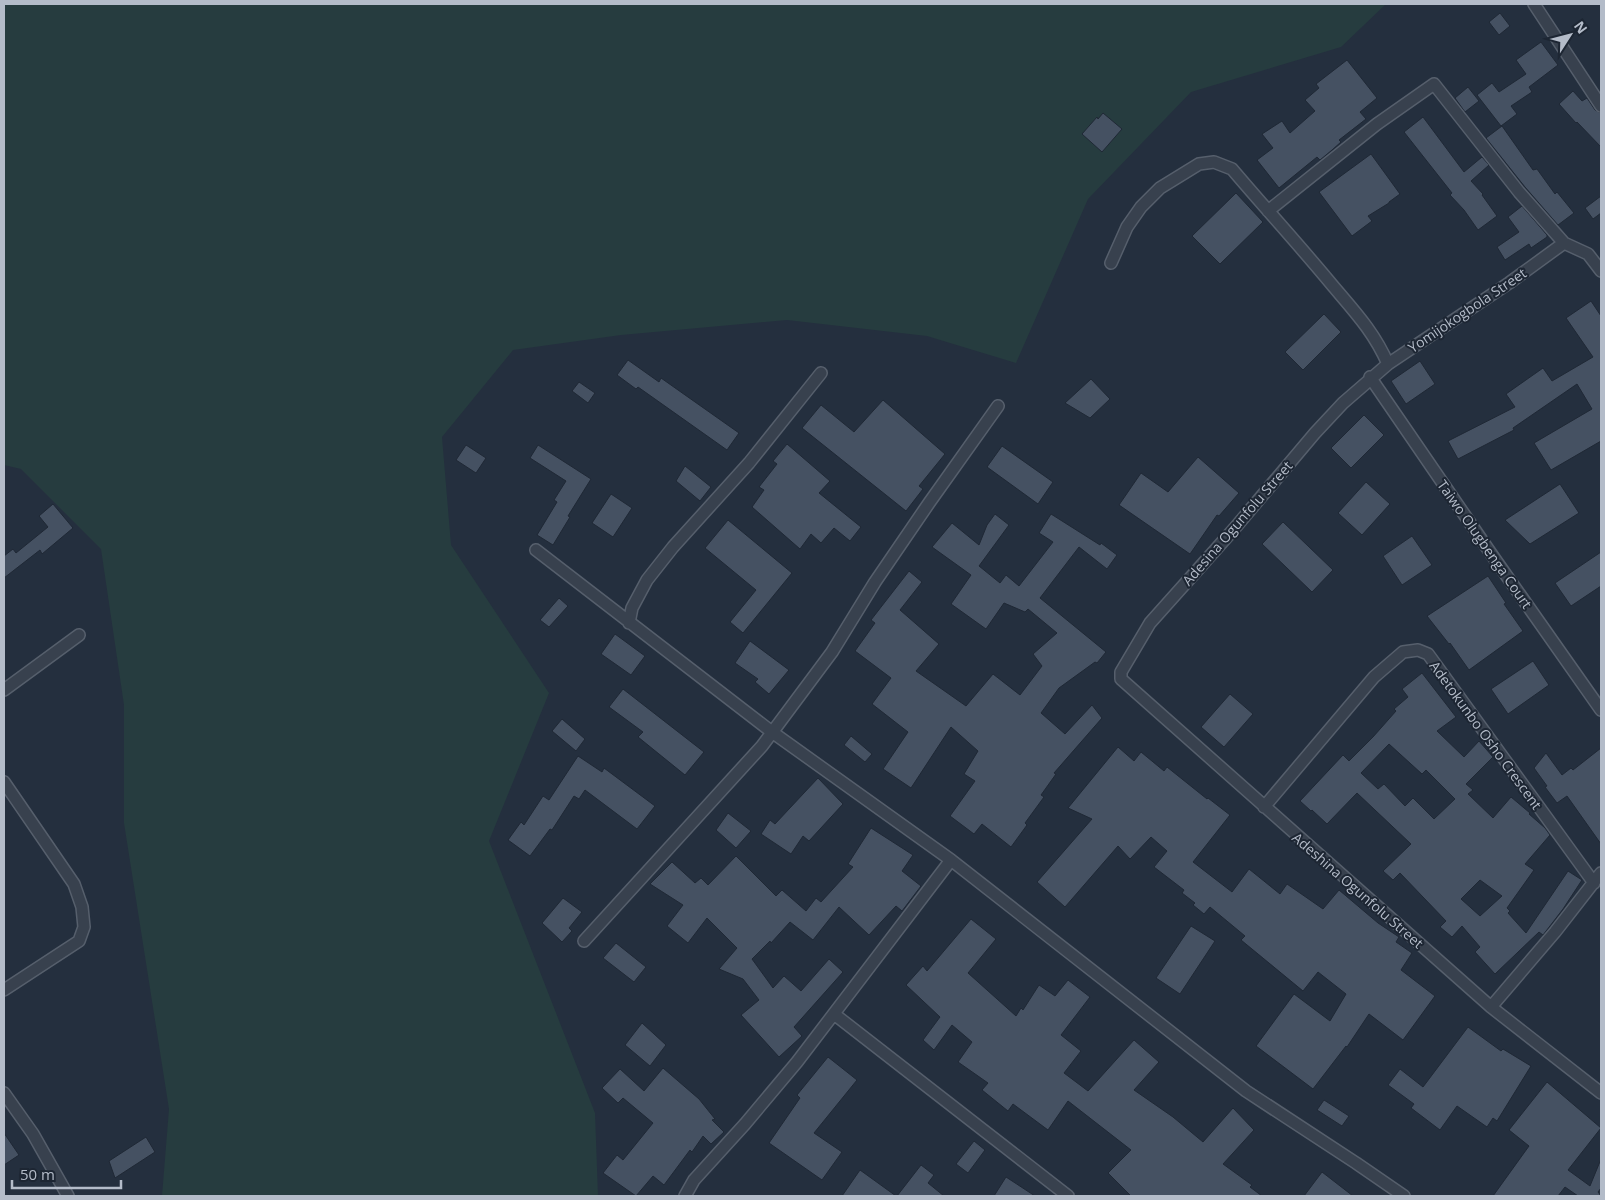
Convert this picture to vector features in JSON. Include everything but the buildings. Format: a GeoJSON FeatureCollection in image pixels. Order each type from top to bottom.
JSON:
{"type":"FeatureCollection","features":[{"type":"Feature","properties":{"kind":"street"},"geometry":{"type":"LineString","coordinates":[[1534,4],[1601,106]]}},
{"type":"Feature","properties":{"kind":"street"},"geometry":{"type":"LineString","coordinates":[[1268,211],[1377,124],[1434,84],[1519,192],[1564,243],[1588,254],[1601,271]]}},
{"type":"Feature","properties":{"kind":"street"},"geometry":{"type":"LineString","coordinates":[[1111,263],[1127,227],[1141,207],[1160,188],[1199,164],[1214,162],[1232,169],[1370,330],[1380,344],[1388,364]]}},
{"type":"Feature","properties":{"kind":"street","name":"Yomijokogbola Street"},"geometry":{"type":"LineString","coordinates":[[1370,378],[1564,243]]}},
{"type":"Feature","properties":{"kind":"street"},"geometry":{"type":"LineString","coordinates":[[629,623],[632,608],[647,580],[673,547],[749,462],[821,373]]}},
{"type":"Feature","properties":{"kind":"street","name":"Adesina Ogunfolu Street"},"geometry":{"type":"LineString","coordinates":[[1121,679],[1121,672],[1150,623],[1234,529],[1315,433],[1370,378]]}},
{"type":"Feature","properties":{"kind":"street","name":"Taiwo Olugbenga Court"},"geometry":{"type":"LineString","coordinates":[[1370,378],[1601,710]]}},
{"type":"Feature","properties":{"kind":"street"},"geometry":{"type":"LineString","coordinates":[[584,941],[736,776],[772,732],[832,652],[875,582],[928,503],[998,406]]}},
{"type":"Feature","properties":{"kind":"street"},"geometry":{"type":"LineString","coordinates":[[536,550],[772,732],[951,860],[1246,1092],[1404,1196]]}},
{"type":"Feature","properties":{"kind":"street"},"geometry":{"type":"LineString","coordinates":[[4,690],[78,636]]}},
{"type":"Feature","properties":{"kind":"street","name":"Adetokunbo Osho Crescent"},"geometry":{"type":"LineString","coordinates":[[1264,807],[1374,677],[1403,652],[1418,650],[1428,654],[1594,883]]}},
{"type":"Feature","properties":{"kind":"street","name":"Adeshina Ogunfolu Street"},"geometry":{"type":"LineString","coordinates":[[1121,679],[1491,1007],[1601,1093]]}},
{"type":"Feature","properties":{"kind":"street"},"geometry":{"type":"LineString","coordinates":[[4,782],[74,884],[82,907],[84,927],[79,941],[4,990]]}},
{"type":"Feature","properties":{"kind":"street"},"geometry":{"type":"LineString","coordinates":[[685,1196],[694,1180],[751,1117],[797,1062],[951,860]]}},
{"type":"Feature","properties":{"kind":"street"},"geometry":{"type":"LineString","coordinates":[[1491,1007],[1555,932],[1601,873]]}},
{"type":"Feature","properties":{"kind":"street"},"geometry":{"type":"LineString","coordinates":[[834,1014],[1068,1196]]}},
{"type":"Feature","properties":{"kind":"street"},"geometry":{"type":"LineString","coordinates":[[4,1093],[33,1134],[68,1196]]}},
{"type":"Feature","properties":{"kind":"green space"},"geometry":{"type":"Polygon","coordinates":[[[4,4],[1386,4],[1341,47],[1191,92],[1088,199],[1016,363],[927,336],[787,320],[621,335],[513,350],[442,437],[451,545],[549,693],[489,841],[595,1113],[598,1196],[162,1196],[169,1109],[124,823],[124,705],[101,549],[21,469],[4,465],[4,4]]]}}]}
